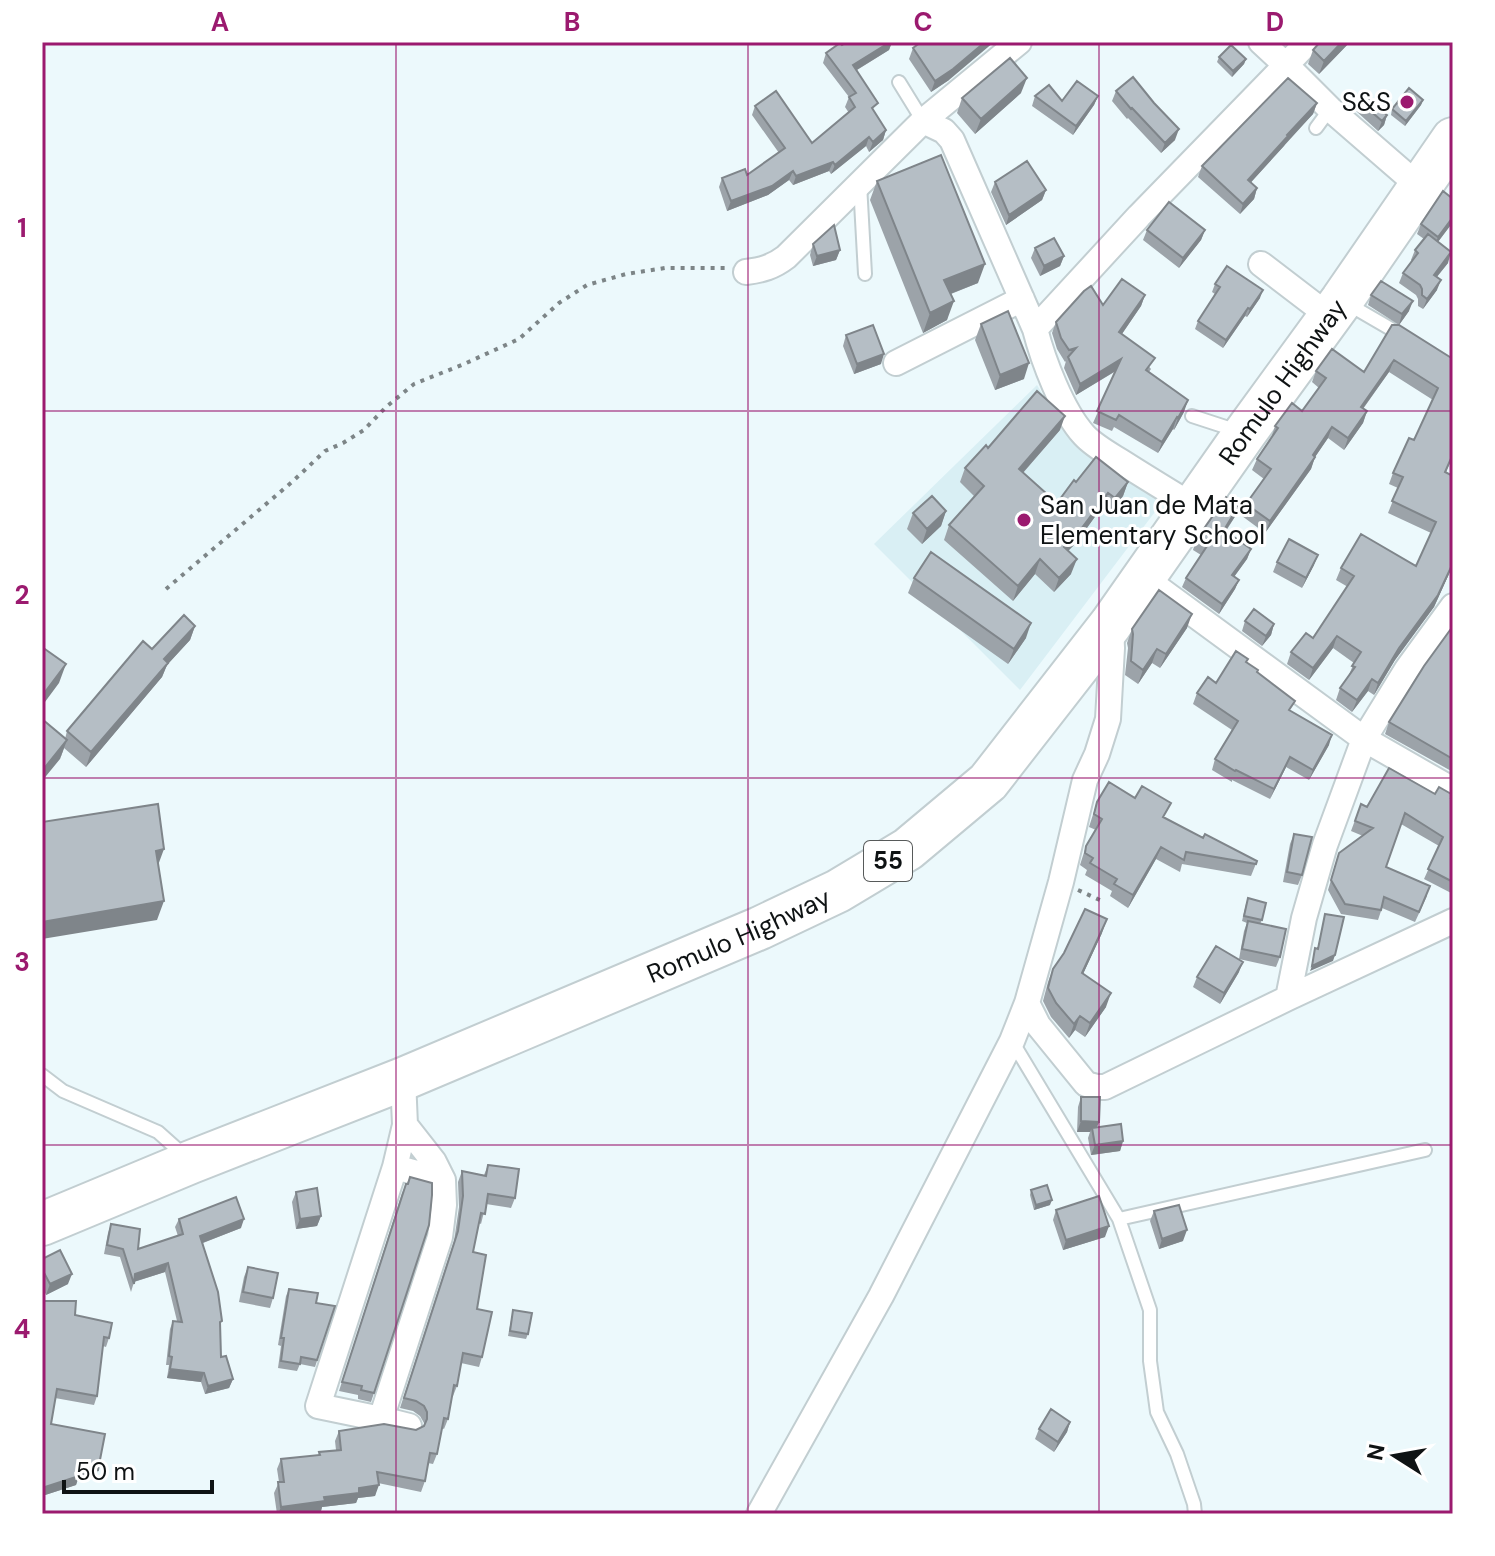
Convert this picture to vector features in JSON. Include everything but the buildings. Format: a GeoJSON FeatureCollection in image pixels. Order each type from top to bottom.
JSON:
{"type":"FeatureCollection","features":[{"type":"Feature","properties":{"kind":"highway","name":"Romulo Highway"},"geometry":{"type":"LineString","coordinates":[[42,1224],[403,1079],[760,928],[838,891],[908,849],[988,782],[1111,624],[1245,433],[1352,290],[1453,139]]}},
{"type":"Feature","properties":{"kind":"street"},"geometry":{"type":"LineString","coordinates":[[746,272],[776,265],[786,257],[923,121],[1019,42]]}},
{"type":"Feature","properties":{"kind":"street"},"geometry":{"type":"LineString","coordinates":[[1261,42],[1286,65],[1323,118],[1420,187]]}},
{"type":"Feature","properties":{"kind":"street"},"geometry":{"type":"LineString","coordinates":[[1035,329],[1139,216],[1308,42]]}},
{"type":"Feature","properties":{"kind":"street"},"geometry":{"type":"LineString","coordinates":[[923,121],[944,131],[952,140],[1035,329],[1064,408],[1086,438],[1193,506]]}},
{"type":"Feature","properties":{"kind":"street"},"geometry":{"type":"LineString","coordinates":[[1261,264],[1352,290]]}},
{"type":"Feature","properties":{"kind":"street"},"geometry":{"type":"LineString","coordinates":[[896,363],[1022,299]]}},
{"type":"Feature","properties":{"kind":"street"},"geometry":{"type":"LineString","coordinates":[[1143,577],[1364,739],[1453,790]]}},
{"type":"Feature","properties":{"kind":"street"},"geometry":{"type":"LineString","coordinates":[[1288,998],[1304,918],[1325,845],[1364,739],[1407,669],[1453,606]]}},
{"type":"Feature","properties":{"kind":"street"},"geometry":{"type":"LineString","coordinates":[[759,1514],[881,1296],[1012,1041],[1027,1003],[1067,862],[1085,780],[1108,719],[1111,624]]}},
{"type":"Feature","properties":{"kind":"street"},"geometry":{"type":"LineString","coordinates":[[1027,1003],[1038,1025],[1086,1084],[1105,1087],[1453,921]]}},
{"type":"Feature","properties":{"kind":"street"},"geometry":{"type":"LineString","coordinates":[[403,1079],[405,1125],[395,1167],[318,1406],[376,1426],[409,1426]]}},
{"type":"Feature","properties":{"kind":"street"},"geometry":{"type":"LineString","coordinates":[[376,1426],[440,1237],[444,1205],[443,1180],[434,1162],[405,1125]]}},
{"type":"Feature","properties":{"kind":"street"},"geometry":{"type":"LineString","coordinates":[[395,1167],[443,1180]]}},
{"type":"Feature","properties":{"kind":"lane"},"geometry":{"type":"LineString","coordinates":[[899,82],[923,121]]}},
{"type":"Feature","properties":{"kind":"lane"},"geometry":{"type":"LineString","coordinates":[[860,184],[865,274]]}},
{"type":"Feature","properties":{"kind":"lane"},"geometry":{"type":"LineString","coordinates":[[1352,290],[1391,329]]}},
{"type":"Feature","properties":{"kind":"lane"},"geometry":{"type":"LineString","coordinates":[[1192,416],[1245,433]]}},
{"type":"Feature","properties":{"kind":"lane"},"geometry":{"type":"LineString","coordinates":[[1012,1041],[1119,1219],[1150,1310],[1150,1361],[1157,1412],[1177,1454],[1195,1514]]}},
{"type":"Feature","properties":{"kind":"lane"},"geometry":{"type":"LineString","coordinates":[[42,1075],[63,1091],[158,1132],[191,1162]]}},
{"type":"Feature","properties":{"kind":"lane"},"geometry":{"type":"LineString","coordinates":[[1119,1219],[1425,1150]]}},
{"type":"Feature","properties":{"kind":"path"},"geometry":{"type":"LineString","coordinates":[[166,589],[325,451],[364,430],[414,384],[519,339],[559,303],[587,285],[626,274],[665,268],[725,268],[746,272]]}},
{"type":"Feature","properties":{"kind":"shaded area","name":"San Juan de Mata Elementary School"},"geometry":{"type":"Polygon","coordinates":[[[1037,385],[1064,430],[1167,496],[1020,690],[874,544],[1037,385]]]}},
{"type":"Feature","properties":{"kind":"place","name":"S&S"},"geometry":{"type":"Point","coordinates":[1407,102]}},
{"type":"Feature","properties":{"kind":"place","name":"San Juan de Mata Elementary School"},"geometry":{"type":"Point","coordinates":[1024,520]}}]}
